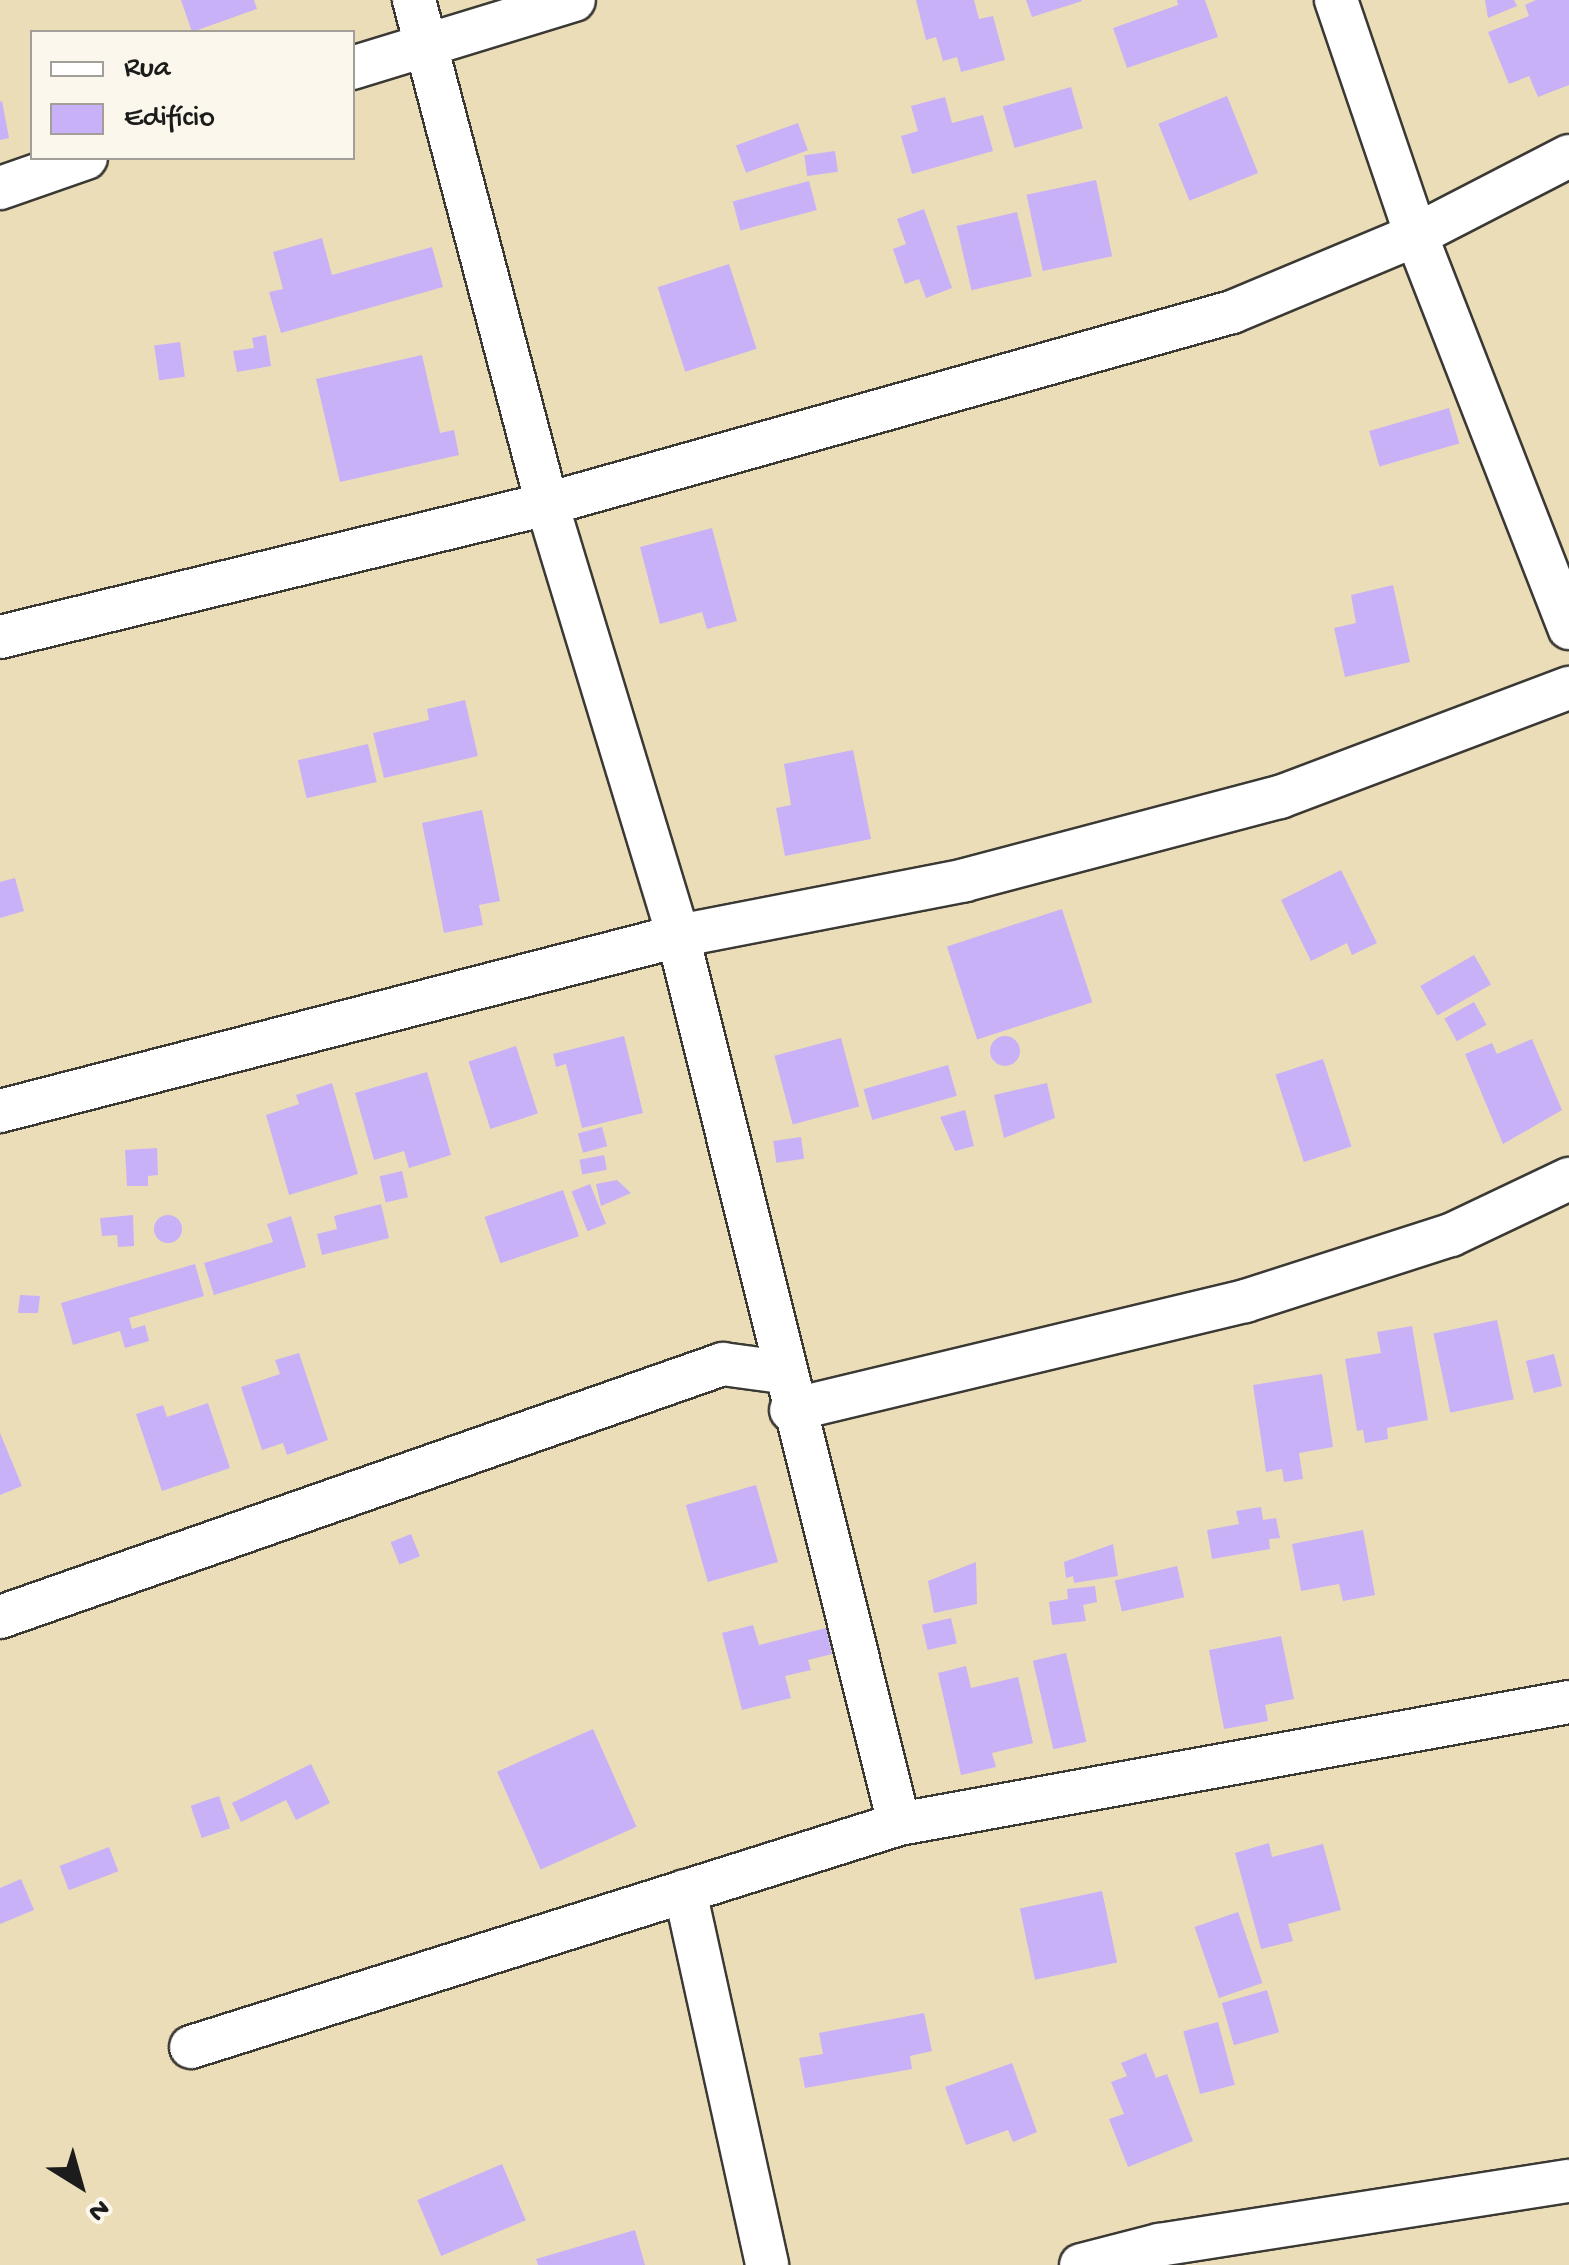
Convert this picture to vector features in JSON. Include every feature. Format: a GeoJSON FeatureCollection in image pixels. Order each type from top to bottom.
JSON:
{"type":"FeatureCollection","features":[{"type":"Feature","properties":{"kind":"street"},"geometry":{"type":"LineString","coordinates":[[414,0],[429,43],[546,504],[678,936],[787,1391],[899,1824]]}},
{"type":"Feature","properties":{"kind":"street"},"geometry":{"type":"LineString","coordinates":[[355,67],[574,0]]}},
{"type":"Feature","properties":{"kind":"street"},"geometry":{"type":"LineString","coordinates":[[1336,0],[1416,235],[1569,628]]}},
{"type":"Feature","properties":{"kind":"street"},"geometry":{"type":"LineString","coordinates":[[0,637],[546,504],[1232,312],[1416,235],[1569,156]]}},
{"type":"Feature","properties":{"kind":"street"},"geometry":{"type":"LineString","coordinates":[[0,188],[80,160]]}},
{"type":"Feature","properties":{"kind":"street"},"geometry":{"type":"LineString","coordinates":[[0,1111],[678,936],[965,880],[1280,797],[1569,688]]}},
{"type":"Feature","properties":{"kind":"street"},"geometry":{"type":"LineString","coordinates":[[723,1364],[787,1391],[1245,1301],[1450,1235],[1569,1179]]}},
{"type":"Feature","properties":{"kind":"street"},"geometry":{"type":"LineString","coordinates":[[0,1616],[723,1364],[767,1308]]}},
{"type":"Feature","properties":{"kind":"street"},"geometry":{"type":"LineString","coordinates":[[191,2047],[899,1824],[1569,1702]]}},
{"type":"Feature","properties":{"kind":"street"},"geometry":{"type":"LineString","coordinates":[[685,1891],[767,2265]]}},
{"type":"Feature","properties":{"kind":"street"},"geometry":{"type":"LineString","coordinates":[[1081,2265],[1159,2245],[1569,2182]]}},
{"type":"Feature","properties":{"kind":"building"},"geometry":{"type":"Polygon","coordinates":[[[181,0],[254,0],[257,9],[191,30],[181,0]]]}},
{"type":"Feature","properties":{"kind":"building"},"geometry":{"type":"Polygon","coordinates":[[[916,0],[974,0],[979,19],[993,16],[1005,60],[961,72],[957,57],[943,61],[936,37],[926,40],[916,0]]]}},
{"type":"Feature","properties":{"kind":"building"},"geometry":{"type":"Polygon","coordinates":[[[1026,0],[1081,0],[1082,1],[1032,17],[1026,0]]]}},
{"type":"Feature","properties":{"kind":"building"},"geometry":{"type":"Polygon","coordinates":[[[1177,0],[1205,0],[1218,37],[1127,68],[1113,28],[1178,5],[1177,0]]]}},
{"type":"Feature","properties":{"kind":"building"},"geometry":{"type":"Polygon","coordinates":[[[1485,0],[1514,0],[1517,6],[1488,18],[1485,0]]]}},
{"type":"Feature","properties":{"kind":"building"},"geometry":{"type":"Polygon","coordinates":[[[1536,0],[1569,0],[1569,85],[1538,97],[1529,76],[1509,84],[1488,32],[1529,16],[1525,5],[1536,0]]]}},
{"type":"Feature","properties":{"kind":"building"},"geometry":{"type":"Polygon","coordinates":[[[1071,87],[1083,128],[1015,148],[1003,107],[1071,87]]]}},
{"type":"Feature","properties":{"kind":"building"},"geometry":{"type":"Polygon","coordinates":[[[1227,96],[1258,173],[1189,201],[1158,124],[1227,96]]]}},
{"type":"Feature","properties":{"kind":"building"},"geometry":{"type":"Polygon","coordinates":[[[945,97],[952,123],[983,115],[993,151],[912,174],[901,136],[918,131],[911,106],[945,97]]]}},
{"type":"Feature","properties":{"kind":"building"},"geometry":{"type":"Polygon","coordinates":[[[0,102],[9,138],[0,140],[0,102]]]}},
{"type":"Feature","properties":{"kind":"building"},"geometry":{"type":"Polygon","coordinates":[[[798,123],[808,150],[746,173],[736,146],[798,123]]]}},
{"type":"Feature","properties":{"kind":"building"},"geometry":{"type":"Polygon","coordinates":[[[835,151],[838,172],[807,176],[804,155],[835,151]]]}},
{"type":"Feature","properties":{"kind":"building"},"geometry":{"type":"Polygon","coordinates":[[[1096,180],[1112,256],[1043,271],[1027,195],[1096,180]]]}},
{"type":"Feature","properties":{"kind":"building"},"geometry":{"type":"Polygon","coordinates":[[[809,181],[817,210],[740,230],[733,201],[809,181]]]}},
{"type":"Feature","properties":{"kind":"building"},"geometry":{"type":"Polygon","coordinates":[[[924,209],[952,288],[926,298],[919,279],[905,284],[893,249],[906,244],[897,219],[924,209]]]}},
{"type":"Feature","properties":{"kind":"building"},"geometry":{"type":"Polygon","coordinates":[[[1017,212],[1032,276],[971,290],[957,226],[1017,212]]]}},
{"type":"Feature","properties":{"kind":"building"},"geometry":{"type":"Polygon","coordinates":[[[322,238],[332,275],[432,247],[443,287],[281,333],[269,292],[283,289],[273,252],[322,238]]]}},
{"type":"Feature","properties":{"kind":"building"},"geometry":{"type":"Polygon","coordinates":[[[729,264],[757,349],[685,372],[658,287],[729,264]]]}},
{"type":"Feature","properties":{"kind":"building"},"geometry":{"type":"Polygon","coordinates":[[[266,335],[271,366],[237,372],[233,351],[254,348],[252,338],[266,335]]]}},
{"type":"Feature","properties":{"kind":"building"},"geometry":{"type":"Polygon","coordinates":[[[180,342],[185,377],[159,380],[154,346],[180,342]]]}},
{"type":"Feature","properties":{"kind":"building"},"geometry":{"type":"Polygon","coordinates":[[[422,355],[440,433],[454,430],[459,455],[340,482],[316,379],[422,355]]]}},
{"type":"Feature","properties":{"kind":"building"},"geometry":{"type":"Polygon","coordinates":[[[1449,408],[1459,444],[1379,466],[1369,431],[1449,408]]]}},
{"type":"Feature","properties":{"kind":"building"},"geometry":{"type":"Polygon","coordinates":[[[712,528],[737,621],[707,629],[702,612],[660,624],[640,547],[712,528]]]}},
{"type":"Feature","properties":{"kind":"building"},"geometry":{"type":"Polygon","coordinates":[[[1393,585],[1410,662],[1345,677],[1334,628],[1356,623],[1351,595],[1393,585]]]}},
{"type":"Feature","properties":{"kind":"building"},"geometry":{"type":"Polygon","coordinates":[[[465,700],[478,756],[384,778],[373,733],[429,720],[427,709],[465,700]]]}},
{"type":"Feature","properties":{"kind":"building"},"geometry":{"type":"Polygon","coordinates":[[[368,744],[377,782],[307,798],[298,760],[368,744]]]}},
{"type":"Feature","properties":{"kind":"building"},"geometry":{"type":"Polygon","coordinates":[[[853,750],[871,839],[785,856],[776,808],[791,805],[784,764],[853,750]]]}},
{"type":"Feature","properties":{"kind":"building"},"geometry":{"type":"Polygon","coordinates":[[[482,810],[500,901],[479,905],[483,925],[444,933],[422,823],[482,810]]]}},
{"type":"Feature","properties":{"kind":"building"},"geometry":{"type":"Polygon","coordinates":[[[1341,870],[1377,943],[1352,955],[1347,943],[1311,961],[1281,900],[1341,870]]]}},
{"type":"Feature","properties":{"kind":"building"},"geometry":{"type":"Polygon","coordinates":[[[15,878],[24,911],[0,918],[0,882],[15,878]]]}},
{"type":"Feature","properties":{"kind":"building"},"geometry":{"type":"Polygon","coordinates":[[[1062,909],[1092,1002],[977,1040],[947,946],[1062,909]]]}},
{"type":"Feature","properties":{"kind":"building"},"geometry":{"type":"Polygon","coordinates":[[[1474,955],[1491,984],[1437,1015],[1420,986],[1474,955]]]}},
{"type":"Feature","properties":{"kind":"building"},"geometry":{"type":"Polygon","coordinates":[[[1474,1002],[1487,1025],[1457,1041],[1444,1018],[1474,1002]]]}},
{"type":"Feature","properties":{"kind":"building"},"geometry":{"type":"Polygon","coordinates":[[[624,1036],[643,1113],[582,1128],[566,1064],[556,1067],[553,1054],[624,1036]]]}},
{"type":"Feature","properties":{"kind":"building"},"geometry":{"type":"Polygon","coordinates":[[[1005,1036],[1016,1040],[1020,1051],[1016,1062],[1005,1066],[994,1062],[990,1051],[994,1040],[1005,1036]]]}},
{"type":"Feature","properties":{"kind":"building"},"geometry":{"type":"Polygon","coordinates":[[[841,1038],[859,1107],[793,1124],[774,1056],[841,1038]]]}},
{"type":"Feature","properties":{"kind":"building"},"geometry":{"type":"Polygon","coordinates":[[[1532,1039],[1562,1110],[1503,1144],[1465,1054],[1492,1043],[1497,1054],[1532,1039]]]}},
{"type":"Feature","properties":{"kind":"building"},"geometry":{"type":"Polygon","coordinates":[[[516,1046],[538,1114],[490,1129],[468,1061],[516,1046]]]}},
{"type":"Feature","properties":{"kind":"building"},"geometry":{"type":"Polygon","coordinates":[[[1323,1059],[1351,1146],[1304,1162],[1275,1074],[1323,1059]]]}},
{"type":"Feature","properties":{"kind":"building"},"geometry":{"type":"Polygon","coordinates":[[[948,1065],[957,1096],[872,1120],[863,1089],[948,1065]]]}},
{"type":"Feature","properties":{"kind":"building"},"geometry":{"type":"Polygon","coordinates":[[[427,1072],[451,1155],[409,1168],[404,1151],[374,1160],[355,1093],[427,1072]]]}},
{"type":"Feature","properties":{"kind":"building"},"geometry":{"type":"Polygon","coordinates":[[[332,1083],[358,1174],[289,1195],[266,1115],[299,1104],[296,1095],[332,1083]]]}},
{"type":"Feature","properties":{"kind":"building"},"geometry":{"type":"Polygon","coordinates":[[[1047,1083],[1055,1118],[1004,1138],[994,1095],[1047,1083]]]}},
{"type":"Feature","properties":{"kind":"building"},"geometry":{"type":"Polygon","coordinates":[[[965,1110],[974,1146],[955,1151],[940,1117],[965,1110]]]}},
{"type":"Feature","properties":{"kind":"building"},"geometry":{"type":"Polygon","coordinates":[[[602,1127],[607,1146],[583,1153],[578,1133],[602,1127]]]}},
{"type":"Feature","properties":{"kind":"building"},"geometry":{"type":"Polygon","coordinates":[[[801,1137],[804,1159],[776,1163],[773,1141],[801,1137]]]}},
{"type":"Feature","properties":{"kind":"building"},"geometry":{"type":"Polygon","coordinates":[[[157,1148],[158,1175],[148,1176],[148,1186],[127,1186],[125,1150],[157,1148]]]}},
{"type":"Feature","properties":{"kind":"building"},"geometry":{"type":"Polygon","coordinates":[[[604,1155],[607,1170],[582,1174],[579,1160],[604,1155]]]}},
{"type":"Feature","properties":{"kind":"building"},"geometry":{"type":"Polygon","coordinates":[[[402,1171],[408,1197],[386,1202],[380,1176],[402,1171]]]}},
{"type":"Feature","properties":{"kind":"building"},"geometry":{"type":"Polygon","coordinates":[[[617,1180],[631,1193],[601,1206],[596,1184],[617,1180]]]}},
{"type":"Feature","properties":{"kind":"building"},"geometry":{"type":"Polygon","coordinates":[[[590,1184],[606,1224],[588,1231],[571,1191],[590,1184]]]}},
{"type":"Feature","properties":{"kind":"building"},"geometry":{"type":"Polygon","coordinates":[[[563,1190],[579,1236],[500,1263],[485,1217],[563,1190]]]}},
{"type":"Feature","properties":{"kind":"building"},"geometry":{"type":"Polygon","coordinates":[[[381,1204],[389,1238],[322,1255],[317,1234],[337,1229],[334,1216],[381,1204]]]}},
{"type":"Feature","properties":{"kind":"building"},"geometry":{"type":"Polygon","coordinates":[[[133,1215],[134,1246],[118,1247],[117,1235],[102,1236],[100,1218],[133,1215]]]}},
{"type":"Feature","properties":{"kind":"building"},"geometry":{"type":"Polygon","coordinates":[[[168,1215],[178,1219],[182,1229],[178,1239],[168,1243],[158,1239],[154,1229],[158,1219],[168,1215]]]}},
{"type":"Feature","properties":{"kind":"building"},"geometry":{"type":"Polygon","coordinates":[[[291,1216],[306,1267],[214,1295],[204,1263],[273,1242],[267,1224],[291,1216]]]}},
{"type":"Feature","properties":{"kind":"building"},"geometry":{"type":"Polygon","coordinates":[[[195,1264],[204,1296],[129,1318],[132,1329],[145,1325],[149,1341],[125,1348],[120,1331],[73,1345],[61,1303],[195,1264]]]}},
{"type":"Feature","properties":{"kind":"building"},"geometry":{"type":"Polygon","coordinates":[[[20,1295],[40,1296],[38,1313],[18,1313],[20,1295]]]}},
{"type":"Feature","properties":{"kind":"building"},"geometry":{"type":"Polygon","coordinates":[[[1497,1320],[1514,1399],[1450,1413],[1433,1334],[1497,1320]]]}},
{"type":"Feature","properties":{"kind":"building"},"geometry":{"type":"Polygon","coordinates":[[[1412,1326],[1428,1420],[1387,1428],[1388,1439],[1365,1443],[1363,1430],[1357,1431],[1345,1359],[1381,1353],[1377,1332],[1412,1326]]]}},
{"type":"Feature","properties":{"kind":"building"},"geometry":{"type":"Polygon","coordinates":[[[299,1353],[328,1440],[287,1455],[283,1443],[262,1450],[241,1387],[280,1374],[275,1360],[299,1353]]]}},
{"type":"Feature","properties":{"kind":"building"},"geometry":{"type":"Polygon","coordinates":[[[1554,1354],[1562,1386],[1534,1393],[1526,1361],[1554,1354]]]}},
{"type":"Feature","properties":{"kind":"building"},"geometry":{"type":"Polygon","coordinates":[[[1322,1374],[1333,1447],[1299,1453],[1303,1479],[1284,1482],[1282,1469],[1266,1472],[1253,1385],[1322,1374]]]}},
{"type":"Feature","properties":{"kind":"building"},"geometry":{"type":"Polygon","coordinates":[[[208,1403],[230,1468],[162,1491],[136,1414],[163,1405],[167,1417],[208,1403]]]}},
{"type":"Feature","properties":{"kind":"building"},"geometry":{"type":"Polygon","coordinates":[[[0,1433],[22,1486],[0,1495],[0,1433]]]}},
{"type":"Feature","properties":{"kind":"building"},"geometry":{"type":"Polygon","coordinates":[[[756,1485],[778,1562],[708,1582],[686,1505],[756,1485]]]}},
{"type":"Feature","properties":{"kind":"building"},"geometry":{"type":"Polygon","coordinates":[[[1261,1507],[1263,1520],[1276,1518],[1280,1538],[1269,1539],[1270,1549],[1212,1559],[1207,1530],[1239,1524],[1236,1511],[1261,1507]]]}},
{"type":"Feature","properties":{"kind":"building"},"geometry":{"type":"Polygon","coordinates":[[[1363,1530],[1375,1595],[1343,1601],[1339,1584],[1301,1591],[1292,1544],[1363,1530]]]}},
{"type":"Feature","properties":{"kind":"building"},"geometry":{"type":"Polygon","coordinates":[[[411,1534],[420,1556],[400,1564],[391,1542],[411,1534]]]}},
{"type":"Feature","properties":{"kind":"building"},"geometry":{"type":"Polygon","coordinates":[[[1113,1544],[1118,1576],[1074,1583],[1073,1576],[1066,1578],[1064,1562],[1113,1544]]]}},
{"type":"Feature","properties":{"kind":"building"},"geometry":{"type":"Polygon","coordinates":[[[976,1562],[977,1604],[934,1613],[928,1581],[976,1562]]]}},
{"type":"Feature","properties":{"kind":"building"},"geometry":{"type":"Polygon","coordinates":[[[1177,1566],[1184,1597],[1122,1612],[1115,1580],[1177,1566]]]}},
{"type":"Feature","properties":{"kind":"building"},"geometry":{"type":"Polygon","coordinates":[[[1095,1586],[1097,1602],[1083,1605],[1086,1621],[1052,1625],[1049,1602],[1068,1599],[1067,1589],[1095,1586]]]}},
{"type":"Feature","properties":{"kind":"building"},"geometry":{"type":"Polygon","coordinates":[[[951,1618],[957,1643],[928,1650],[922,1625],[951,1618]]]}},
{"type":"Feature","properties":{"kind":"building"},"geometry":{"type":"Polygon","coordinates":[[[753,1625],[759,1645],[826,1628],[832,1654],[808,1660],[811,1670],[785,1676],[791,1698],[742,1710],[722,1633],[753,1625]]]}},
{"type":"Feature","properties":{"kind":"building"},"geometry":{"type":"Polygon","coordinates":[[[1281,1636],[1294,1699],[1265,1705],[1268,1721],[1224,1729],[1209,1650],[1281,1636]]]}},
{"type":"Feature","properties":{"kind":"building"},"geometry":{"type":"Polygon","coordinates":[[[1066,1653],[1086,1742],[1053,1749],[1033,1661],[1066,1653]]]}},
{"type":"Feature","properties":{"kind":"building"},"geometry":{"type":"Polygon","coordinates":[[[966,1666],[971,1688],[1018,1677],[1033,1743],[992,1753],[996,1767],[961,1775],[938,1673],[966,1666]]]}},
{"type":"Feature","properties":{"kind":"building"},"geometry":{"type":"Polygon","coordinates":[[[593,1729],[637,1827],[541,1869],[497,1772],[593,1729]]]}},
{"type":"Feature","properties":{"kind":"building"},"geometry":{"type":"Polygon","coordinates":[[[311,1764],[330,1803],[296,1820],[286,1800],[241,1822],[232,1803],[311,1764]]]}},
{"type":"Feature","properties":{"kind":"building"},"geometry":{"type":"Polygon","coordinates":[[[219,1796],[230,1828],[202,1838],[191,1806],[219,1796]]]}},
{"type":"Feature","properties":{"kind":"building"},"geometry":{"type":"Polygon","coordinates":[[[1269,1843],[1272,1857],[1323,1844],[1341,1910],[1288,1924],[1293,1941],[1261,1949],[1235,1853],[1269,1843]]]}},
{"type":"Feature","properties":{"kind":"building"},"geometry":{"type":"Polygon","coordinates":[[[109,1847],[118,1871],[69,1890],[60,1866],[109,1847]]]}},
{"type":"Feature","properties":{"kind":"building"},"geometry":{"type":"Polygon","coordinates":[[[21,1879],[34,1910],[0,1924],[0,1888],[21,1879]]]}},
{"type":"Feature","properties":{"kind":"building"},"geometry":{"type":"Polygon","coordinates":[[[1102,1891],[1117,1962],[1035,1980],[1020,1908],[1102,1891]]]}},
{"type":"Feature","properties":{"kind":"building"},"geometry":{"type":"Polygon","coordinates":[[[1238,1912],[1262,1983],[1219,1998],[1195,1927],[1238,1912]]]}},
{"type":"Feature","properties":{"kind":"building"},"geometry":{"type":"Polygon","coordinates":[[[1267,1990],[1279,2032],[1234,2045],[1222,2003],[1267,1990]]]}},
{"type":"Feature","properties":{"kind":"building"},"geometry":{"type":"Polygon","coordinates":[[[924,2013],[932,2051],[910,2056],[912,2069],[805,2088],[799,2058],[823,2054],[819,2033],[924,2013]]]}},
{"type":"Feature","properties":{"kind":"building"},"geometry":{"type":"Polygon","coordinates":[[[1218,2022],[1235,2085],[1200,2094],[1183,2031],[1218,2022]]]}},
{"type":"Feature","properties":{"kind":"building"},"geometry":{"type":"Polygon","coordinates":[[[1146,2053],[1156,2078],[1167,2074],[1193,2141],[1128,2167],[1109,2119],[1124,2114],[1111,2082],[1127,2076],[1121,2063],[1146,2053]]]}},
{"type":"Feature","properties":{"kind":"building"},"geometry":{"type":"Polygon","coordinates":[[[1012,2063],[1037,2132],[1013,2142],[1008,2130],[966,2145],[945,2087],[1012,2063]]]}},
{"type":"Feature","properties":{"kind":"building"},"geometry":{"type":"Polygon","coordinates":[[[502,2164],[526,2220],[441,2256],[417,2200],[502,2164]]]}},
{"type":"Feature","properties":{"kind":"building"},"geometry":{"type":"Polygon","coordinates":[[[635,2230],[645,2265],[538,2265],[536,2259],[635,2230]]]}}]}
